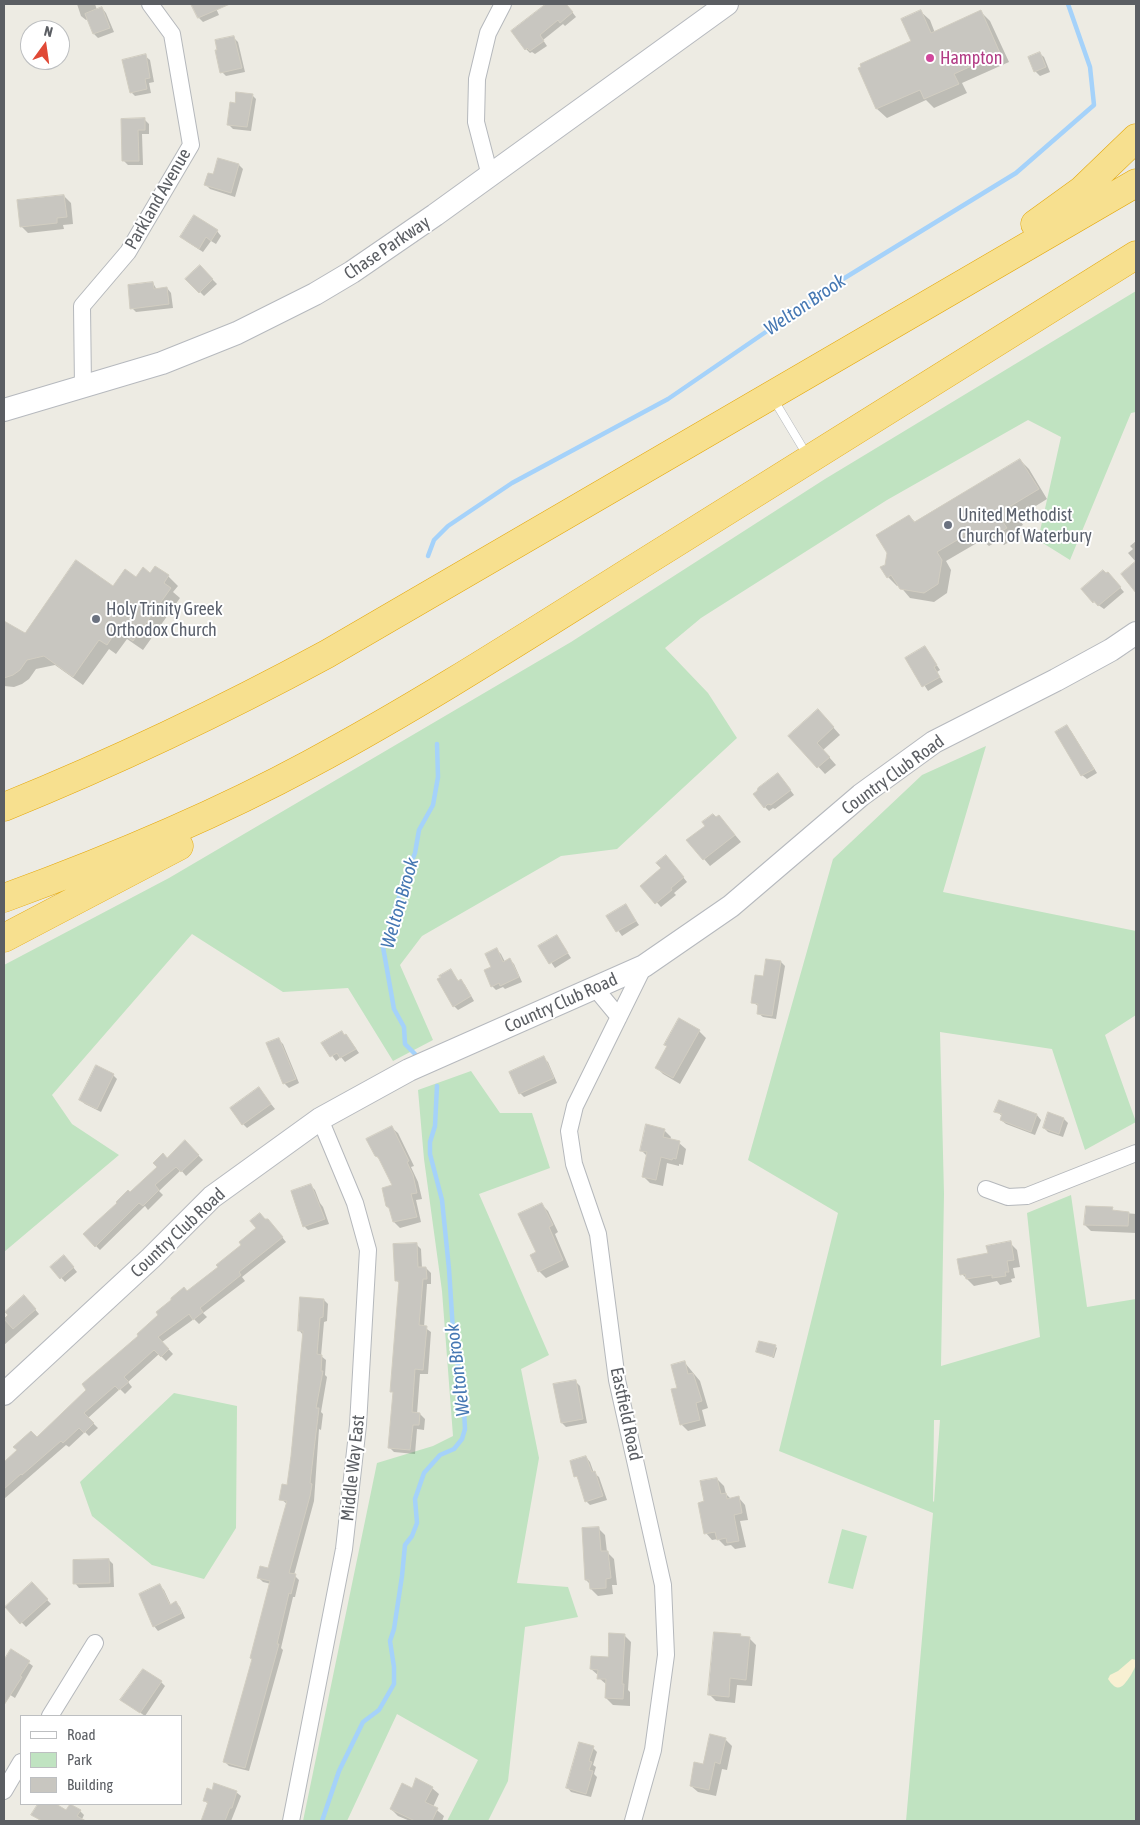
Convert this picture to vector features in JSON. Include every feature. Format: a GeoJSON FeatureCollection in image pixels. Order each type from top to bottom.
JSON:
{"type":"FeatureCollection","features":[{"type":"Feature","properties":{"kind":"highway"},"geometry":{"type":"LineString","coordinates":[[772,396],[1056,210],[1106,169],[1136,138]]}},
{"type":"Feature","properties":{"kind":"highway"},"geometry":{"type":"LineString","coordinates":[[4,807],[132,753],[263,689],[388,619],[1136,183]]}},
{"type":"Feature","properties":{"kind":"highway"},"geometry":{"type":"LineString","coordinates":[[4,938],[252,808],[313,772],[433,694],[1136,255]]}},
{"type":"Feature","properties":{"kind":"highway"},"geometry":{"type":"LineString","coordinates":[[4,898],[98,863],[168,834],[236,802],[308,766],[433,694]]}},
{"type":"Feature","properties":{"kind":"street","name":"Parkland Avenue"},"geometry":{"type":"LineString","coordinates":[[83,387],[82,306],[128,252],[191,145],[172,34],[150,4]]}},
{"type":"Feature","properties":{"kind":"street"},"geometry":{"type":"LineString","coordinates":[[490,176],[476,122],[477,79],[488,33],[503,4]]}},
{"type":"Feature","properties":{"kind":"street","name":"Chase Parkway"},"geometry":{"type":"LineString","coordinates":[[4,410],[162,363],[200,349],[275,316],[352,272],[490,176],[727,4]]}},
{"type":"Feature","properties":{"kind":"street","name":"Country Club Road"},"geometry":{"type":"LineString","coordinates":[[4,1394],[151,1258],[212,1197],[320,1119],[409,1070],[644,966],[732,906],[861,795],[934,742],[1056,680],[1111,650],[1136,633]]}},
{"type":"Feature","properties":{"kind":"street","name":"Eastfield Road"},"geometry":{"type":"LineString","coordinates":[[633,1821],[653,1750],[666,1655],[663,1585],[617,1380],[598,1234],[574,1164],[568,1131],[575,1106],[644,966]]}},
{"type":"Feature","properties":{"kind":"street"},"geometry":{"type":"LineString","coordinates":[[595,988],[619,1017]]}},
{"type":"Feature","properties":{"kind":"street","name":"Middle Way East"},"geometry":{"type":"LineString","coordinates":[[291,1821],[344,1549],[358,1425],[368,1250],[355,1203],[320,1119]]}},
{"type":"Feature","properties":{"kind":"street"},"geometry":{"type":"LineString","coordinates":[[986,1189],[1008,1197],[1027,1196],[1136,1153]]}},
{"type":"Feature","properties":{"kind":"street"},"geometry":{"type":"LineString","coordinates":[[51,1715],[95,1643]]}},
{"type":"Feature","properties":{"kind":"street"},"geometry":{"type":"LineString","coordinates":[[4,1791],[20,1764]]}},
{"type":"Feature","properties":{"kind":"lane"},"geometry":{"type":"LineString","coordinates":[[772,396],[809,458]]}},
{"type":"Feature","properties":{"kind":"green space"},"geometry":{"type":"Polygon","coordinates":[[[1136,291],[1136,412],[1131,413],[1070,560],[1038,540],[1061,437],[1028,420],[887,500],[701,618],[665,648],[708,693],[737,738],[617,849],[561,856],[422,936],[400,965],[433,1040],[393,1061],[348,988],[283,992],[192,934],[52,1095],[72,1124],[119,1155],[4,1252],[4,965],[169,878],[571,642],[825,479],[1136,291]]]}},
{"type":"Feature","properties":{"kind":"green space"},"geometry":{"type":"Polygon","coordinates":[[[986,746],[943,892],[1136,931],[1136,1015],[1105,1035],[1136,1122],[1085,1150],[1052,1049],[940,1032],[944,1194],[941,1366],[1040,1337],[1027,1213],[1071,1195],[1087,1307],[1136,1299],[1136,1821],[906,1821],[933,1513],[779,1451],[838,1213],[748,1160],[833,859],[922,775],[986,746]],[[934,1420],[934,1502],[940,1420],[934,1420]]]}},
{"type":"Feature","properties":{"kind":"green space"},"geometry":{"type":"Polygon","coordinates":[[[471,1071],[500,1113],[532,1113],[550,1168],[479,1194],[549,1355],[521,1369],[539,1458],[517,1583],[568,1587],[578,1617],[525,1627],[508,1781],[488,1821],[447,1821],[478,1760],[397,1714],[347,1821],[303,1821],[377,1463],[433,1446],[453,1436],[442,1291],[424,1159],[418,1090],[471,1071]]]}},
{"type":"Feature","properties":{"kind":"green space"},"geometry":{"type":"Polygon","coordinates":[[[174,1393],[237,1406],[236,1528],[204,1579],[152,1565],[92,1516],[80,1482],[174,1393]]]}},
{"type":"Feature","properties":{"kind":"green space"},"geometry":{"type":"Polygon","coordinates":[[[842,1529],[867,1536],[853,1589],[828,1583],[842,1529]]]}},
{"type":"Feature","properties":{"kind":"sand"},"geometry":{"type":"Polygon","coordinates":[[[1132,1659],[1136,1660],[1135,1668],[1125,1683],[1120,1687],[1112,1684],[1108,1679],[1110,1675],[1132,1659]]]}},
{"type":"Feature","properties":{"kind":"building"},"geometry":{"type":"Polygon","coordinates":[[[191,4],[230,4],[198,18],[191,4]]]}},
{"type":"Feature","properties":{"kind":"building"},"geometry":{"type":"Polygon","coordinates":[[[546,4],[566,4],[573,12],[560,23],[558,20],[540,35],[544,41],[530,51],[527,48],[525,50],[511,31],[546,4]]]}},
{"type":"Feature","properties":{"kind":"building"},"geometry":{"type":"Polygon","coordinates":[[[102,7],[110,28],[93,34],[85,14],[102,7]]]}},
{"type":"Feature","properties":{"kind":"building","name":"Hampton"},"geometry":{"type":"Polygon","coordinates":[[[921,10],[931,33],[981,10],[1000,53],[954,74],[959,84],[924,99],[920,90],[876,109],[858,68],[861,67],[860,64],[911,41],[901,19],[921,10]]]}},
{"type":"Feature","properties":{"kind":"building"},"geometry":{"type":"Polygon","coordinates":[[[234,36],[242,68],[220,73],[215,40],[234,36]]]}},
{"type":"Feature","properties":{"kind":"building"},"geometry":{"type":"Polygon","coordinates":[[[1040,52],[1046,67],[1034,72],[1028,57],[1040,52]]]}},
{"type":"Feature","properties":{"kind":"building"},"geometry":{"type":"Polygon","coordinates":[[[146,54],[150,78],[145,79],[147,89],[130,93],[122,60],[146,54]]]}},
{"type":"Feature","properties":{"kind":"building"},"geometry":{"type":"Polygon","coordinates":[[[236,92],[253,94],[247,127],[227,125],[230,102],[235,103],[236,92]]]}},
{"type":"Feature","properties":{"kind":"building"},"geometry":{"type":"Polygon","coordinates":[[[145,118],[145,130],[138,130],[139,161],[122,161],[121,119],[145,118]]]}},
{"type":"Feature","properties":{"kind":"building"},"geometry":{"type":"Polygon","coordinates":[[[218,158],[239,164],[231,193],[204,185],[208,173],[213,174],[218,158]]]}},
{"type":"Feature","properties":{"kind":"building"},"geometry":{"type":"Polygon","coordinates":[[[64,195],[67,217],[57,218],[57,223],[20,227],[17,200],[64,195]]]}},
{"type":"Feature","properties":{"kind":"building"},"geometry":{"type":"Polygon","coordinates":[[[194,215],[218,230],[211,241],[206,237],[199,249],[180,237],[194,215]]]}},
{"type":"Feature","properties":{"kind":"building"},"geometry":{"type":"Polygon","coordinates":[[[200,265],[213,279],[199,293],[185,279],[200,265]]]}},
{"type":"Feature","properties":{"kind":"building"},"geometry":{"type":"Polygon","coordinates":[[[153,282],[154,289],[167,287],[169,304],[130,309],[128,285],[153,282]]]}},
{"type":"Feature","properties":{"kind":"building","name":"United Methodist Church of Waterbury"},"geometry":{"type":"Polygon","coordinates":[[[1020,459],[1039,489],[1009,507],[1014,516],[1003,522],[1007,528],[994,536],[990,531],[979,538],[974,530],[937,552],[942,560],[938,584],[924,593],[900,589],[891,575],[887,578],[880,567],[885,565],[887,553],[876,535],[909,515],[914,522],[1020,459]]]}},
{"type":"Feature","properties":{"kind":"building","name":"Holy Trinity Greek Orthodox Church"},"geometry":{"type":"Polygon","coordinates":[[[76,560],[113,586],[125,569],[136,577],[143,567],[150,573],[155,566],[169,575],[164,583],[171,588],[133,641],[117,630],[107,645],[99,640],[73,677],[44,656],[27,660],[20,670],[4,678],[4,621],[25,633],[76,560]]]}},
{"type":"Feature","properties":{"kind":"building"},"geometry":{"type":"Polygon","coordinates":[[[1136,561],[1136,593],[1121,574],[1136,561]]]}},
{"type":"Feature","properties":{"kind":"building"},"geometry":{"type":"Polygon","coordinates":[[[1103,570],[1106,573],[1108,572],[1121,587],[1098,606],[1081,589],[1103,570]]]}},
{"type":"Feature","properties":{"kind":"building"},"geometry":{"type":"Polygon","coordinates":[[[925,646],[937,665],[934,667],[940,677],[922,687],[905,658],[925,646]]]}},
{"type":"Feature","properties":{"kind":"building"},"geometry":{"type":"Polygon","coordinates":[[[818,709],[834,727],[817,743],[830,757],[817,768],[788,736],[818,709]]]}},
{"type":"Feature","properties":{"kind":"building"},"geometry":{"type":"Polygon","coordinates":[[[1067,725],[1094,769],[1081,776],[1055,732],[1067,725]]]}},
{"type":"Feature","properties":{"kind":"building"},"geometry":{"type":"Polygon","coordinates":[[[778,773],[791,790],[764,808],[753,794],[778,773]]]}},
{"type":"Feature","properties":{"kind":"building"},"geometry":{"type":"Polygon","coordinates":[[[713,814],[716,817],[719,815],[735,835],[703,860],[686,840],[705,826],[702,822],[713,814]]]}},
{"type":"Feature","properties":{"kind":"building"},"geometry":{"type":"Polygon","coordinates":[[[666,855],[684,877],[655,904],[640,886],[661,868],[656,863],[666,855]]]}},
{"type":"Feature","properties":{"kind":"building"},"geometry":{"type":"Polygon","coordinates":[[[626,904],[636,921],[616,932],[606,916],[626,904]]]}},
{"type":"Feature","properties":{"kind":"building"},"geometry":{"type":"Polygon","coordinates":[[[557,935],[568,953],[549,964],[538,946],[557,935]]]}},
{"type":"Feature","properties":{"kind":"building"},"geometry":{"type":"Polygon","coordinates":[[[497,948],[503,962],[510,958],[519,977],[500,986],[499,983],[491,987],[484,970],[491,967],[485,954],[497,948]]]}},
{"type":"Feature","properties":{"kind":"building"},"geometry":{"type":"Polygon","coordinates":[[[766,959],[781,961],[772,1016],[757,1014],[758,1004],[751,1003],[755,975],[763,976],[766,959]]]}},
{"type":"Feature","properties":{"kind":"building"},"geometry":{"type":"Polygon","coordinates":[[[451,969],[458,981],[461,979],[471,996],[453,1007],[437,979],[451,969]]]}},
{"type":"Feature","properties":{"kind":"building"},"geometry":{"type":"Polygon","coordinates":[[[679,1018],[700,1030],[673,1078],[655,1068],[667,1046],[664,1045],[679,1018]]]}},
{"type":"Feature","properties":{"kind":"building"},"geometry":{"type":"Polygon","coordinates":[[[342,1031],[356,1049],[340,1058],[337,1053],[330,1057],[321,1043],[342,1031]]]}},
{"type":"Feature","properties":{"kind":"building"},"geometry":{"type":"Polygon","coordinates":[[[279,1038],[296,1079],[283,1084],[266,1043],[279,1038]]]}},
{"type":"Feature","properties":{"kind":"building"},"geometry":{"type":"Polygon","coordinates":[[[544,1056],[554,1078],[519,1094],[509,1072],[544,1056]]]}},
{"type":"Feature","properties":{"kind":"building"},"geometry":{"type":"Polygon","coordinates":[[[96,1065],[114,1074],[97,1109],[79,1100],[96,1065]]]}},
{"type":"Feature","properties":{"kind":"building"},"geometry":{"type":"Polygon","coordinates":[[[259,1087],[271,1104],[242,1125],[230,1108],[259,1087]]]}},
{"type":"Feature","properties":{"kind":"building"},"geometry":{"type":"Polygon","coordinates":[[[999,1100],[1037,1114],[1031,1132],[1000,1120],[1002,1114],[994,1112],[999,1100]]]}},
{"type":"Feature","properties":{"kind":"building"},"geometry":{"type":"Polygon","coordinates":[[[1048,1112],[1064,1118],[1059,1134],[1043,1128],[1048,1112]]]}},
{"type":"Feature","properties":{"kind":"building"},"geometry":{"type":"Polygon","coordinates":[[[646,1124],[665,1129],[663,1137],[680,1141],[676,1159],[673,1158],[672,1160],[661,1157],[656,1180],[642,1177],[647,1152],[640,1151],[646,1124]]]}},
{"type":"Feature","properties":{"kind":"building"},"geometry":{"type":"Polygon","coordinates":[[[392,1126],[409,1161],[407,1162],[413,1175],[417,1193],[411,1194],[417,1217],[393,1222],[389,1208],[386,1206],[382,1188],[392,1185],[378,1157],[375,1156],[366,1139],[392,1126]]]}},
{"type":"Feature","properties":{"kind":"building"},"geometry":{"type":"Polygon","coordinates":[[[185,1140],[199,1155],[181,1172],[176,1167],[155,1185],[159,1190],[143,1206],[139,1203],[95,1247],[83,1234],[117,1203],[128,1190],[130,1192],[157,1167],[153,1163],[163,1153],[167,1158],[185,1140]]]}},
{"type":"Feature","properties":{"kind":"building"},"geometry":{"type":"Polygon","coordinates":[[[311,1184],[325,1219],[303,1227],[291,1191],[311,1184]]]}},
{"type":"Feature","properties":{"kind":"building"},"geometry":{"type":"Polygon","coordinates":[[[542,1203],[553,1225],[549,1227],[563,1260],[538,1272],[530,1255],[536,1252],[518,1214],[542,1203]]]}},
{"type":"Feature","properties":{"kind":"building"},"geometry":{"type":"Polygon","coordinates":[[[1086,1206],[1113,1207],[1112,1210],[1129,1212],[1128,1226],[1084,1225],[1086,1206]]]}},
{"type":"Feature","properties":{"kind":"building"},"geometry":{"type":"Polygon","coordinates":[[[260,1213],[265,1219],[268,1219],[283,1237],[239,1272],[241,1275],[200,1308],[203,1312],[193,1320],[189,1314],[158,1337],[169,1349],[161,1357],[154,1350],[124,1377],[129,1382],[119,1390],[115,1386],[84,1413],[94,1423],[84,1433],[79,1428],[63,1443],[61,1441],[4,1489],[4,1462],[17,1450],[13,1447],[31,1431],[37,1437],[86,1390],[82,1384],[138,1336],[137,1334],[158,1315],[156,1312],[184,1287],[187,1291],[218,1267],[216,1265],[241,1245],[239,1242],[256,1228],[250,1221],[260,1213]]]}},
{"type":"Feature","properties":{"kind":"building"},"geometry":{"type":"Polygon","coordinates":[[[1011,1241],[1014,1260],[1007,1261],[1009,1272],[1005,1272],[1006,1276],[992,1278],[992,1275],[966,1279],[965,1274],[960,1275],[957,1259],[988,1253],[986,1246],[1011,1241]]]}},
{"type":"Feature","properties":{"kind":"building"},"geometry":{"type":"Polygon","coordinates":[[[417,1243],[418,1267],[426,1267],[427,1279],[423,1279],[419,1325],[427,1326],[423,1370],[415,1369],[412,1412],[420,1413],[419,1425],[413,1425],[410,1450],[388,1448],[393,1392],[390,1392],[399,1281],[395,1281],[393,1244],[417,1243]]]}},
{"type":"Feature","properties":{"kind":"building"},"geometry":{"type":"Polygon","coordinates":[[[64,1255],[74,1267],[60,1279],[50,1267],[64,1255]]]}},
{"type":"Feature","properties":{"kind":"building"},"geometry":{"type":"Polygon","coordinates":[[[24,1295],[36,1309],[13,1329],[4,1319],[8,1315],[5,1312],[24,1295]]]}},
{"type":"Feature","properties":{"kind":"building"},"geometry":{"type":"Polygon","coordinates":[[[300,1297],[324,1299],[323,1317],[320,1318],[317,1354],[322,1355],[321,1371],[323,1371],[316,1408],[319,1408],[310,1483],[312,1484],[289,1573],[296,1574],[291,1594],[289,1593],[277,1644],[279,1644],[245,1768],[223,1762],[252,1659],[250,1658],[270,1581],[257,1578],[260,1566],[268,1568],[287,1501],[279,1500],[282,1484],[287,1485],[291,1456],[303,1331],[298,1331],[300,1297]]]}},
{"type":"Feature","properties":{"kind":"building"},"geometry":{"type":"Polygon","coordinates":[[[759,1341],[776,1345],[773,1357],[756,1352],[759,1341]]]}},
{"type":"Feature","properties":{"kind":"building"},"geometry":{"type":"Polygon","coordinates":[[[685,1361],[688,1374],[693,1373],[702,1401],[696,1403],[700,1420],[680,1425],[671,1389],[677,1388],[671,1365],[685,1361]]]}},
{"type":"Feature","properties":{"kind":"building"},"geometry":{"type":"Polygon","coordinates":[[[576,1380],[583,1419],[561,1423],[553,1384],[576,1380]]]}},
{"type":"Feature","properties":{"kind":"building"},"geometry":{"type":"Polygon","coordinates":[[[586,1456],[592,1472],[595,1471],[603,1496],[585,1502],[577,1476],[574,1477],[570,1461],[586,1456]]]}},
{"type":"Feature","properties":{"kind":"building"},"geometry":{"type":"Polygon","coordinates":[[[717,1478],[721,1494],[726,1493],[727,1499],[739,1496],[742,1513],[734,1515],[739,1541],[727,1543],[726,1538],[717,1540],[715,1532],[704,1534],[698,1503],[704,1501],[700,1481],[717,1478]]]}},
{"type":"Feature","properties":{"kind":"building"},"geometry":{"type":"Polygon","coordinates":[[[599,1527],[601,1551],[608,1551],[611,1578],[606,1579],[606,1588],[590,1589],[589,1580],[585,1580],[582,1528],[599,1527]]]}},
{"type":"Feature","properties":{"kind":"building"},"geometry":{"type":"Polygon","coordinates":[[[109,1559],[110,1583],[73,1584],[73,1560],[109,1559]]]}},
{"type":"Feature","properties":{"kind":"building"},"geometry":{"type":"Polygon","coordinates":[[[32,1582],[48,1599],[20,1624],[5,1607],[32,1582]]]}},
{"type":"Feature","properties":{"kind":"building"},"geometry":{"type":"Polygon","coordinates":[[[160,1584],[170,1605],[176,1601],[182,1613],[153,1627],[139,1594],[160,1584]]]}},
{"type":"Feature","properties":{"kind":"building"},"geometry":{"type":"Polygon","coordinates":[[[714,1632],[741,1634],[740,1636],[750,1637],[746,1680],[730,1678],[729,1697],[708,1695],[714,1632]]]}},
{"type":"Feature","properties":{"kind":"building"},"geometry":{"type":"Polygon","coordinates":[[[609,1633],[625,1634],[623,1699],[605,1698],[606,1679],[597,1679],[598,1670],[590,1669],[591,1656],[608,1657],[609,1633]]]}},
{"type":"Feature","properties":{"kind":"building"},"geometry":{"type":"Polygon","coordinates":[[[11,1649],[30,1661],[4,1705],[4,1660],[11,1649]]]}},
{"type":"Feature","properties":{"kind":"building"},"geometry":{"type":"Polygon","coordinates":[[[143,1669],[162,1681],[140,1713],[120,1700],[143,1669]]]}},
{"type":"Feature","properties":{"kind":"building"},"geometry":{"type":"Polygon","coordinates":[[[710,1734],[726,1738],[720,1764],[715,1762],[709,1790],[690,1786],[694,1762],[703,1764],[710,1734]]]}},
{"type":"Feature","properties":{"kind":"building"},"geometry":{"type":"Polygon","coordinates":[[[579,1742],[594,1746],[589,1761],[592,1762],[589,1770],[593,1771],[586,1794],[566,1788],[579,1742]]]}},
{"type":"Feature","properties":{"kind":"building"},"geometry":{"type":"Polygon","coordinates":[[[416,1778],[433,1787],[425,1802],[438,1808],[432,1821],[415,1821],[390,1809],[402,1783],[412,1788],[416,1778]]]}},
{"type":"Feature","properties":{"kind":"building"},"geometry":{"type":"Polygon","coordinates":[[[214,1783],[237,1791],[232,1808],[230,1808],[225,1821],[201,1821],[208,1802],[203,1801],[207,1788],[212,1790],[214,1783]]]}},
{"type":"Feature","properties":{"kind":"building"},"geometry":{"type":"Polygon","coordinates":[[[37,1805],[58,1805],[66,1810],[69,1805],[72,1805],[81,1810],[77,1816],[86,1821],[42,1821],[31,1815],[37,1805]]]}},
{"type":"Feature","properties":{"kind":"waterway","name":"Welton Brook"},"geometry":{"type":"LineString","coordinates":[[428,556],[434,540],[448,526],[512,483],[668,399],[843,279],[1016,173],[1094,105],[1090,67],[1068,4]]}},
{"type":"Feature","properties":{"kind":"waterway","name":"Welton Brook"},"geometry":{"type":"LineString","coordinates":[[418,1057],[405,1044],[404,1027],[394,1009],[383,947],[415,853],[419,830],[433,805],[438,777],[437,744]]}},
{"type":"Feature","properties":{"kind":"waterway","name":"Welton Brook"},"geometry":{"type":"LineString","coordinates":[[322,1821],[339,1771],[363,1722],[379,1710],[394,1684],[394,1667],[390,1641],[394,1629],[405,1545],[412,1536],[417,1523],[415,1499],[424,1473],[440,1455],[454,1449],[462,1439],[465,1429],[463,1391],[454,1346],[442,1200],[430,1154],[430,1142],[435,1126],[437,1086]]}},
{"type":"Feature","properties":{"kind":"place","name":"Hampton"},"geometry":{"type":"Point","coordinates":[930,58]}},
{"type":"Feature","properties":{"kind":"place","name":"United Methodist Church of Waterbury"},"geometry":{"type":"Point","coordinates":[948,525]}},
{"type":"Feature","properties":{"kind":"place","name":"Holy Trinity Greek Orthodox Church"},"geometry":{"type":"Point","coordinates":[96,619]}}]}
